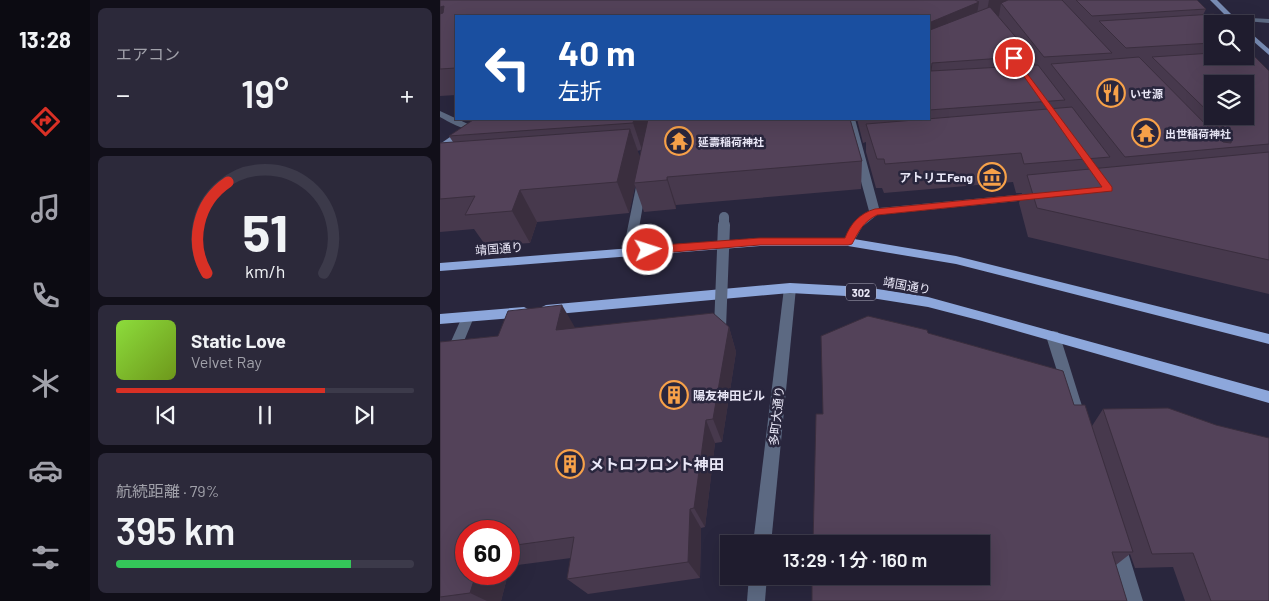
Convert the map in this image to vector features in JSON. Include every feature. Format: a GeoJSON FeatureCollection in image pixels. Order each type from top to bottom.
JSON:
{"type":"FeatureCollection","features":[{"type":"Feature","properties":{"kind":"main road","name":"靖国通り"},"geometry":{"type":"LineString","coordinates":[[440,267],[760,242],[848,242],[956,260],[1269,339]]}},
{"type":"Feature","properties":{"kind":"main road","name":"靖国通り"},"geometry":{"type":"LineString","coordinates":[[440,319],[790,288],[865,292],[928,302],[1269,397]]}},
{"type":"Feature","properties":{"kind":"street"},"geometry":{"type":"LineString","coordinates":[[1213,0],[1229,15]]}},
{"type":"Feature","properties":{"kind":"street"},"geometry":{"type":"LineString","coordinates":[[1254,21],[1269,21]]}},
{"type":"Feature","properties":{"kind":"street"},"geometry":{"type":"LineString","coordinates":[[1254,39],[1269,53]]}},
{"type":"Feature","properties":{"kind":"street"},"geometry":{"type":"LineString","coordinates":[[440,114],[468,127],[494,125]]}},
{"type":"Feature","properties":{"kind":"street"},"geometry":{"type":"LineString","coordinates":[[443,144],[480,120]]}},
{"type":"Feature","properties":{"kind":"street"},"geometry":{"type":"LineString","coordinates":[[851,120],[861,148],[875,212]]}},
{"type":"Feature","properties":{"kind":"street"},"geometry":{"type":"LineString","coordinates":[[629,251],[644,172]]}},
{"type":"Feature","properties":{"kind":"street"},"geometry":{"type":"LineString","coordinates":[[848,242],[854,228],[864,217],[875,212],[1051,195]]}},
{"type":"Feature","properties":{"kind":"street"},"geometry":{"type":"LineString","coordinates":[[720,328],[724,217]]}},
{"type":"Feature","properties":{"kind":"street","name":"多町大通り"},"geometry":{"type":"LineString","coordinates":[[763,535],[790,288]]}},
{"type":"Feature","properties":{"kind":"street"},"geometry":{"type":"LineString","coordinates":[[440,382],[468,317]]}},
{"type":"Feature","properties":{"kind":"street"},"geometry":{"type":"LineString","coordinates":[[1054,336],[1084,436]]}},
{"type":"Feature","properties":{"kind":"street"},"geometry":{"type":"LineString","coordinates":[[1112,527],[1134,601]]}},
{"type":"Feature","properties":{"kind":"street"},"geometry":{"type":"LineString","coordinates":[[753,601],[756,585]]}},
{"type":"Feature","properties":{"kind":"building"},"geometry":{"type":"Polygon","coordinates":[[[440,0],[975,0],[979,2],[931,22],[930,30],[930,15],[455,15],[455,68],[440,69],[440,14],[443,13],[444,6],[440,7],[440,0]]]}},
{"type":"Feature","properties":{"kind":"building"},"geometry":{"type":"Polygon","coordinates":[[[1008,0],[1062,0],[1112,53],[1044,57],[1001,3],[1008,0]]]}},
{"type":"Feature","properties":{"kind":"building"},"geometry":{"type":"Polygon","coordinates":[[[1076,0],[1197,0],[1206,9],[1092,16],[1076,0]]]}},
{"type":"Feature","properties":{"kind":"building"},"geometry":{"type":"Polygon","coordinates":[[[990,7],[1032,56],[932,63],[931,71],[1038,65],[1065,100],[930,110],[930,30],[990,7]]]}},
{"type":"Feature","properties":{"kind":"building"},"geometry":{"type":"Polygon","coordinates":[[[1214,14],[1215,15],[1204,15],[1204,43],[1126,48],[1099,21],[1214,14]]]}},
{"type":"Feature","properties":{"kind":"building"},"geometry":{"type":"Polygon","coordinates":[[[1204,54],[1204,65],[1254,65],[1254,56],[1269,71],[1269,144],[1125,157],[1051,64],[1139,57],[1204,123],[1204,125],[1223,142],[1231,143],[1232,135],[1222,125],[1254,125],[1254,75],[1204,75],[1204,108],[1152,57],[1204,54]]]}},
{"type":"Feature","properties":{"kind":"building"},"geometry":{"type":"Polygon","coordinates":[[[1072,107],[1110,157],[1024,164],[1021,153],[885,164],[884,159],[877,159],[866,124],[1072,107]]]}},
{"type":"Feature","properties":{"kind":"building"},"geometry":{"type":"Polygon","coordinates":[[[473,120],[634,120],[633,123],[449,136],[473,120]]]}},
{"type":"Feature","properties":{"kind":"building"},"geometry":{"type":"Polygon","coordinates":[[[648,120],[850,120],[862,161],[667,177],[667,180],[634,183],[648,120]]]}},
{"type":"Feature","properties":{"kind":"building"},"geometry":{"type":"Polygon","coordinates":[[[630,129],[617,182],[520,190],[512,211],[465,215],[475,196],[440,199],[440,143],[630,129]]]}},
{"type":"Feature","properties":{"kind":"building"},"geometry":{"type":"Polygon","coordinates":[[[1269,152],[1269,260],[1037,208],[1027,175],[1269,152]]]}},
{"type":"Feature","properties":{"kind":"building"},"geometry":{"type":"Polygon","coordinates":[[[562,305],[556,330],[713,313],[729,327],[713,419],[706,420],[694,508],[690,509],[688,562],[567,579],[574,537],[520,544],[520,520],[455,520],[455,585],[473,585],[470,593],[440,597],[440,342],[498,336],[508,311],[562,305]]]}},
{"type":"Feature","properties":{"kind":"building"},"geometry":{"type":"Polygon","coordinates":[[[868,316],[927,330],[928,333],[1063,371],[1074,405],[1085,405],[1133,552],[1112,552],[1127,601],[812,601],[812,585],[990,585],[990,535],[813,535],[816,414],[823,414],[821,336],[868,316]]]}},
{"type":"Feature","properties":{"kind":"building"},"geometry":{"type":"Polygon","coordinates":[[[1168,408],[1216,425],[1269,438],[1269,601],[1211,601],[1193,553],[1152,554],[1103,409],[1168,408]]]}},
{"type":"Feature","properties":{"kind":"place","name":"いせ源"},"geometry":{"type":"Point","coordinates":[1111,93]}},
{"type":"Feature","properties":{"kind":"place","name":"出世稲荷神社"},"geometry":{"type":"Point","coordinates":[1146,133]}},
{"type":"Feature","properties":{"kind":"place","name":"延壽稲荷神社"},"geometry":{"type":"Point","coordinates":[679,141]}},
{"type":"Feature","properties":{"kind":"place","name":"アトリエFeng"},"geometry":{"type":"Point","coordinates":[992,177]}},
{"type":"Feature","properties":{"kind":"place","name":"陽友神田ビル"},"geometry":{"type":"Point","coordinates":[674,395]}},
{"type":"Feature","properties":{"kind":"place","name":"メトロフロント神田"},"geometry":{"type":"Point","coordinates":[570,464]}},
{"type":"Feature","properties":{"kind":"route"},"geometry":{"type":"LineString","coordinates":[[648,250],[760,242],[848,242],[854,228],[864,217],[875,212],[1108,189],[1014,58]]}}]}
